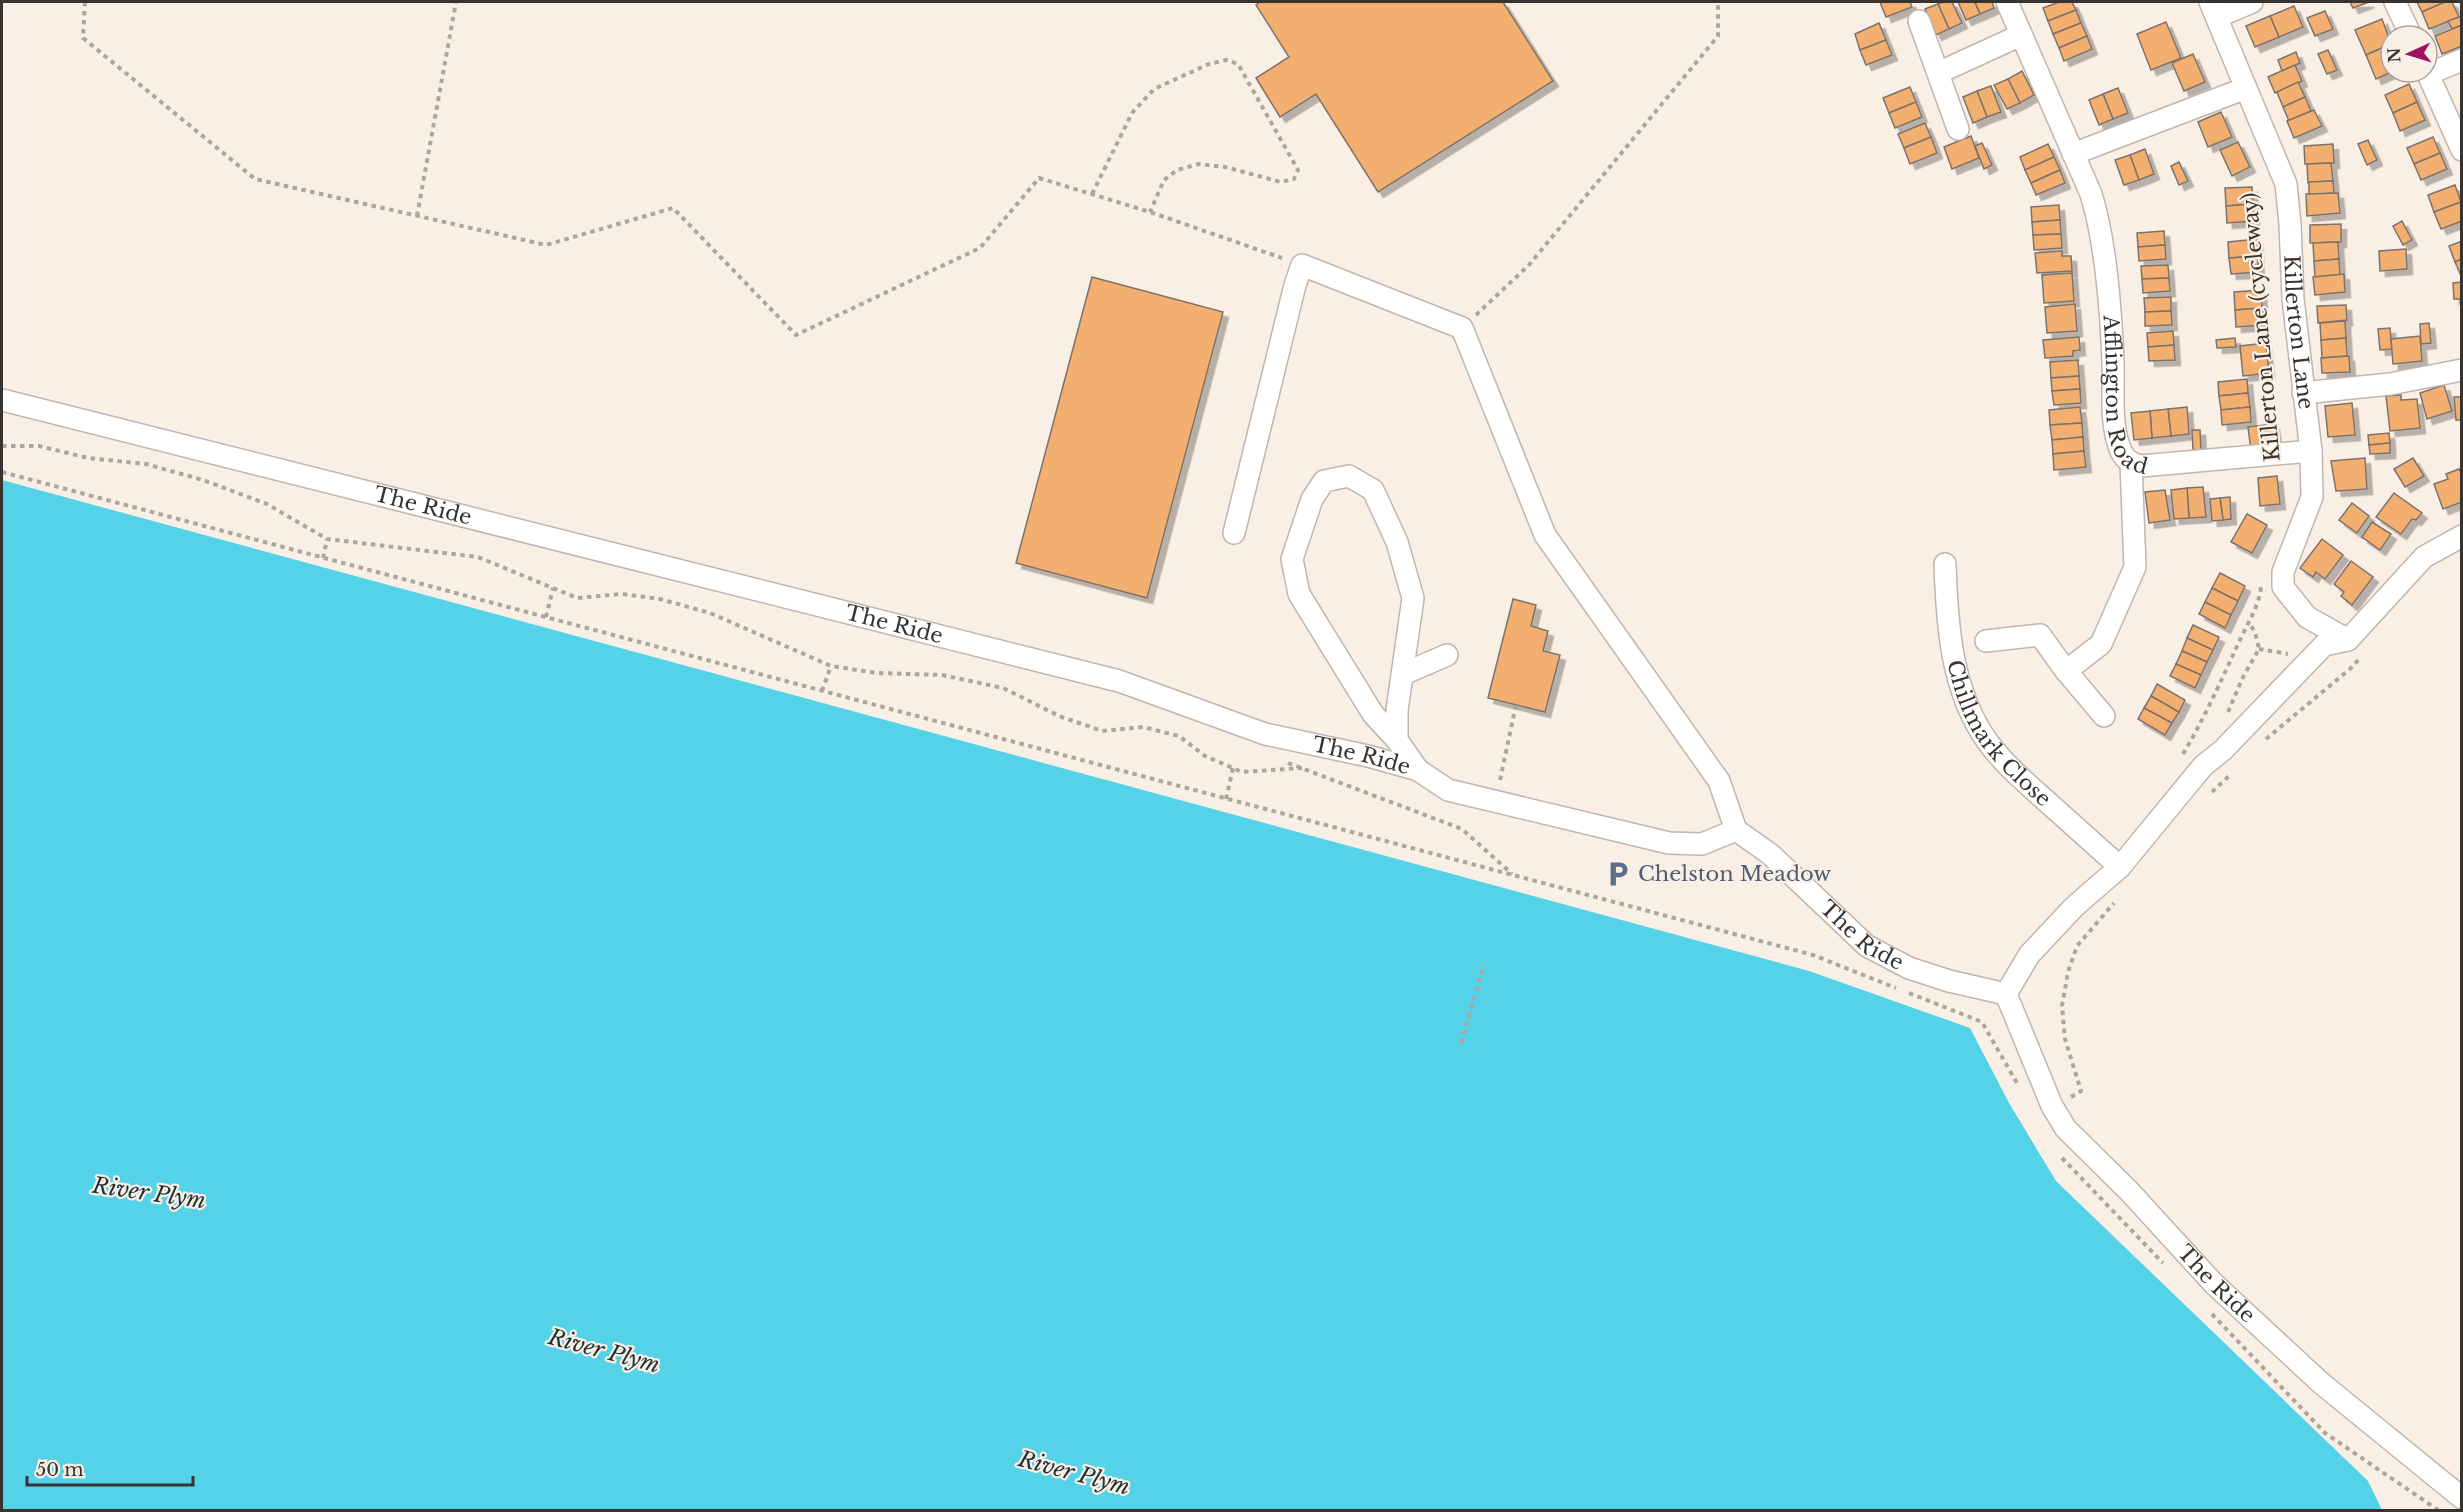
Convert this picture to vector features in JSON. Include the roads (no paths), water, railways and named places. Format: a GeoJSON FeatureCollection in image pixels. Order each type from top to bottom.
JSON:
{"type":"FeatureCollection","features":[{"type":"Feature","properties":{"kind":"street","name":"Afflington Road"},"geometry":{"type":"LineString","coordinates":[[2007,2],[2091,194],[2098,219],[2113,362],[2114,419],[2118,443],[2124,457],[2131,464],[2141,466],[2311,451]]}},
{"type":"Feature","properties":{"kind":"street"},"geometry":{"type":"LineString","coordinates":[[2213,9],[2252,2]]}},
{"type":"Feature","properties":{"kind":"street"},"geometry":{"type":"LineString","coordinates":[[2396,2],[2406,24]]}},
{"type":"Feature","properties":{"kind":"street","name":"Killerton Lane"},"geometry":{"type":"LineString","coordinates":[[2213,9],[2286,184],[2293,299],[2311,451],[2312,497],[2283,572],[2283,587],[2307,617],[2348,640]]}},
{"type":"Feature","properties":{"kind":"street"},"geometry":{"type":"LineString","coordinates":[[1919,21],[1958,129]]}},
{"type":"Feature","properties":{"kind":"street"},"geometry":{"type":"LineString","coordinates":[[1938,74],[2021,35]]}},
{"type":"Feature","properties":{"kind":"street"},"geometry":{"type":"LineString","coordinates":[[2439,69],[2462,60]]}},
{"type":"Feature","properties":{"kind":"street"},"geometry":{"type":"LineString","coordinates":[[2432,84],[2462,150]]}},
{"type":"Feature","properties":{"kind":"street"},"geometry":{"type":"LineString","coordinates":[[2073,154],[2246,88]]}},
{"type":"Feature","properties":{"kind":"street"},"geometry":{"type":"LineString","coordinates":[[1234,533],[1294,285],[1302,265],[1462,328],[1545,535],[1719,781],[1736,830]]}},
{"type":"Feature","properties":{"kind":"street"},"geometry":{"type":"LineString","coordinates":[[2303,393],[2390,384],[2462,370]]}},
{"type":"Feature","properties":{"kind":"street","name":"The Ride"},"geometry":{"type":"LineString","coordinates":[[2,400],[1119,681],[1265,734],[1368,756],[1418,770],[1448,790],[1669,843],[1702,844],[1736,830],[1770,854],[1867,946],[1909,968],[1949,981],[2006,993],[2052,1106],[2066,1129],[2129,1191],[2214,1284],[2322,1383],[2462,1498]]}},
{"type":"Feature","properties":{"kind":"street"},"geometry":{"type":"LineString","coordinates":[[2066,671],[2101,644],[2135,567],[2131,464]]}},
{"type":"Feature","properties":{"kind":"street"},"geometry":{"type":"LineString","coordinates":[[1397,740],[1397,710],[1413,598],[1397,542],[1373,490],[1350,476],[1324,481],[1312,499],[1292,559],[1299,594],[1373,714],[1397,740],[1418,770]]}},
{"type":"Feature","properties":{"kind":"street"},"geometry":{"type":"LineString","coordinates":[[2006,993],[2029,955],[2074,907],[2120,867],[2204,766],[2223,750],[2324,645],[2348,640],[2424,557],[2462,536]]}},
{"type":"Feature","properties":{"kind":"street","name":"Chillmark Close"},"geometry":{"type":"LineString","coordinates":[[1945,564],[1948,623],[1957,677],[1980,731],[2010,769],[2120,867]]}},
{"type":"Feature","properties":{"kind":"street"},"geometry":{"type":"LineString","coordinates":[[1986,641],[2040,635],[2066,671],[2104,716]]}},
{"type":"Feature","properties":{"kind":"street"},"geometry":{"type":"LineString","coordinates":[[1403,674],[1447,655]]}},
{"type":"Feature","properties":{"kind":"water","name":"River Plym"},"geometry":{"type":"Polygon","coordinates":[[[2,480],[1809,971],[1970,1028],[2009,1103],[2056,1181],[2368,1481],[2382,1510],[2,1510],[2,480]]]}},
{"type":"Feature","properties":{"kind":"place","name":"Chelston Meadow"},"geometry":{"type":"Point","coordinates":[1618,874]}}]}
